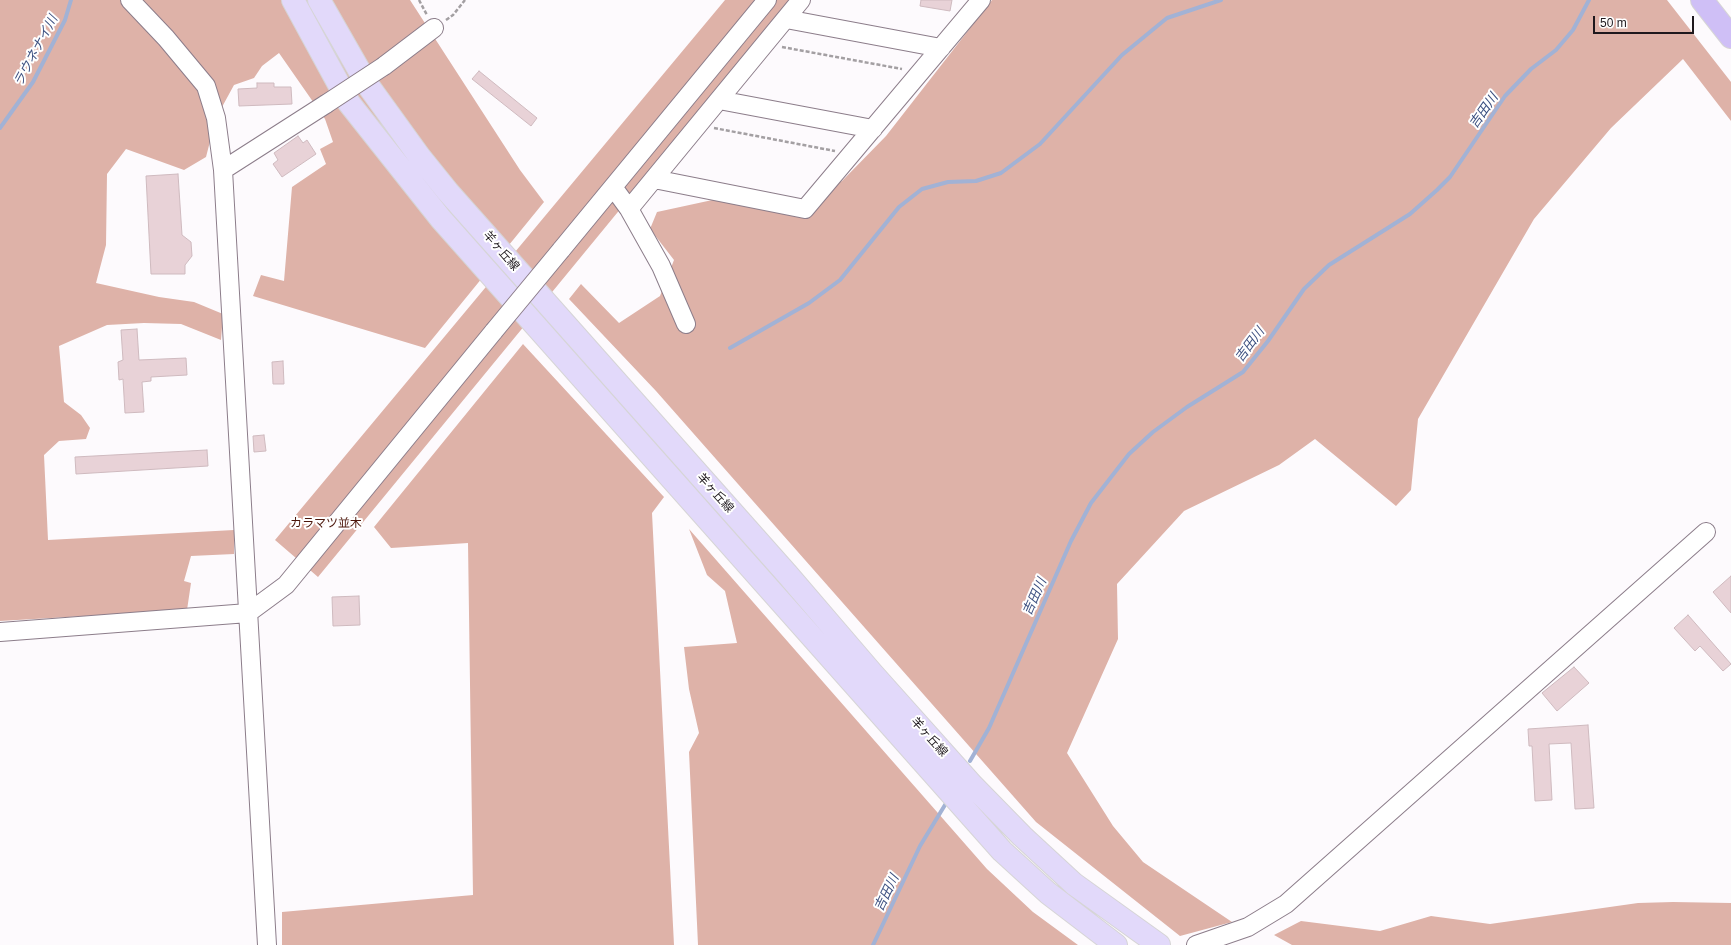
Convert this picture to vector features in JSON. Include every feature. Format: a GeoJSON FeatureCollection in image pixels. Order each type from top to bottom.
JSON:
{"type":"FeatureCollection","features":[{"type":"Feature","properties":{"kind":"highway"},"geometry":{"type":"LineString","coordinates":[[1702,0],[1731,37]]}},
{"type":"Feature","properties":{"kind":"main road","name":"羊ヶ丘線"},"geometry":{"type":"LineString","coordinates":[[292,0],[349,103],[441,219],[1002,851],[1048,893],[1095,931],[1116,945]]}},
{"type":"Feature","properties":{"kind":"main road","name":"羊ヶ丘線"},"geometry":{"type":"LineString","coordinates":[[319,0],[367,84],[414,150],[448,192],[872,673],[973,786],[1022,836],[1074,884],[1159,945]]}},
{"type":"Feature","properties":{"kind":"lane"},"geometry":{"type":"LineString","coordinates":[[130,0],[166,38],[206,86],[216,118],[223,170],[267,945]]}},
{"type":"Feature","properties":{"kind":"lane"},"geometry":{"type":"LineString","coordinates":[[0,632],[248,613],[286,585],[767,0]]}},
{"type":"Feature","properties":{"kind":"lane"},"geometry":{"type":"LineString","coordinates":[[629,209],[801,0]]}},
{"type":"Feature","properties":{"kind":"lane"},"geometry":{"type":"LineString","coordinates":[[654,179],[806,209],[981,0]]}},
{"type":"Feature","properties":{"kind":"lane"},"geometry":{"type":"LineString","coordinates":[[786,19],[941,48]]}},
{"type":"Feature","properties":{"kind":"lane"},"geometry":{"type":"LineString","coordinates":[[223,170],[384,66],[434,28]]}},
{"type":"Feature","properties":{"kind":"lane"},"geometry":{"type":"LineString","coordinates":[[719,100],[872,129]]}},
{"type":"Feature","properties":{"kind":"lane"},"geometry":{"type":"LineString","coordinates":[[613,187],[629,209],[661,266],[686,324]]}},
{"type":"Feature","properties":{"kind":"lane"},"geometry":{"type":"LineString","coordinates":[[1199,944],[1248,927],[1286,904],[1706,532]]}},
{"type":"Feature","properties":{"kind":"path"},"geometry":{"type":"LineString","coordinates":[[434,28],[453,15],[465,0]]}},
{"type":"Feature","properties":{"kind":"path"},"geometry":{"type":"LineString","coordinates":[[765,44],[920,73]]}},
{"type":"Feature","properties":{"kind":"path"},"geometry":{"type":"LineString","coordinates":[[698,125],[851,154]]}},
{"type":"Feature","properties":{"kind":"green space"},"geometry":{"type":"Polygon","coordinates":[[[0,0],[410,0],[520,170],[544,202],[425,348],[253,296],[261,275],[284,281],[292,187],[326,164],[320,149],[333,142],[325,119],[279,53],[262,66],[254,78],[234,85],[216,118],[206,157],[184,170],[126,149],[107,174],[106,245],[96,283],[159,297],[194,302],[223,314],[221,340],[181,324],[144,323],[107,325],[59,346],[64,402],[81,415],[90,428],[86,439],[59,441],[44,455],[48,540],[234,530],[234,554],[191,556],[184,581],[191,583],[187,610],[0,621],[0,0]]]}},
{"type":"Feature","properties":{"kind":"green space","name":"カラマツ並木"},"geometry":{"type":"Polygon","coordinates":[[[725,0],[792,0],[318,577],[275,540],[725,0]]]}},
{"type":"Feature","properties":{"kind":"green space"},"geometry":{"type":"Polygon","coordinates":[[[992,0],[1667,0],[1731,82],[1731,121],[1683,59],[1611,128],[1534,219],[1418,419],[1411,490],[1396,506],[1315,439],[1279,465],[1184,511],[1117,584],[1118,639],[1067,753],[1113,826],[1143,862],[1232,922],[1180,936],[1036,822],[656,391],[569,299],[581,284],[619,323],[660,296],[674,260],[650,229],[657,212],[717,199],[797,203],[842,181],[886,136],[992,0]]]}},
{"type":"Feature","properties":{"kind":"green space"},"geometry":{"type":"Polygon","coordinates":[[[523,344],[664,497],[652,513],[674,945],[282,945],[282,912],[473,895],[468,543],[391,548],[374,527],[523,344]]]}},
{"type":"Feature","properties":{"kind":"green space"},"geometry":{"type":"Polygon","coordinates":[[[689,529],[987,869],[1033,912],[1078,945],[698,945],[689,752],[699,733],[689,689],[684,647],[737,643],[725,591],[707,575],[689,529]]]}},
{"type":"Feature","properties":{"kind":"green space"},"geometry":{"type":"Polygon","coordinates":[[[1638,903],[1731,903],[1731,945],[1292,945],[1274,935],[1301,921],[1380,931],[1431,916],[1490,924],[1638,903]]]}},
{"type":"Feature","properties":{"kind":"building"},"geometry":{"type":"Polygon","coordinates":[[[921,0],[952,0],[950,11],[920,6],[921,0]]]}},
{"type":"Feature","properties":{"kind":"building"},"geometry":{"type":"Polygon","coordinates":[[[479,71],[537,118],[531,126],[472,79],[479,71]]]}},
{"type":"Feature","properties":{"kind":"building"},"geometry":{"type":"Polygon","coordinates":[[[257,83],[274,83],[274,87],[291,87],[292,104],[239,106],[238,89],[257,88],[257,83]]]}},
{"type":"Feature","properties":{"kind":"building"},"geometry":{"type":"Polygon","coordinates":[[[298,136],[303,143],[307,140],[316,154],[282,177],[273,164],[278,160],[274,153],[298,136]]]}},
{"type":"Feature","properties":{"kind":"building"},"geometry":{"type":"Polygon","coordinates":[[[178,174],[182,235],[191,242],[192,256],[185,265],[185,274],[151,274],[146,176],[178,174]]]}},
{"type":"Feature","properties":{"kind":"building"},"geometry":{"type":"Polygon","coordinates":[[[137,329],[139,360],[186,358],[187,375],[151,377],[151,381],[142,382],[144,412],[125,413],[123,379],[119,380],[118,362],[123,360],[121,330],[137,329]]]}},
{"type":"Feature","properties":{"kind":"building"},"geometry":{"type":"Polygon","coordinates":[[[283,361],[284,384],[273,384],[272,362],[283,361]]]}},
{"type":"Feature","properties":{"kind":"building"},"geometry":{"type":"Polygon","coordinates":[[[264,435],[266,451],[254,452],[253,436],[264,435]]]}},
{"type":"Feature","properties":{"kind":"building"},"geometry":{"type":"Polygon","coordinates":[[[207,450],[208,466],[76,474],[75,457],[207,450]]]}},
{"type":"Feature","properties":{"kind":"building"},"geometry":{"type":"Polygon","coordinates":[[[1731,576],[1731,613],[1713,592],[1731,576]]]}},
{"type":"Feature","properties":{"kind":"building"},"geometry":{"type":"Polygon","coordinates":[[[359,596],[360,625],[333,626],[332,597],[359,596]]]}},
{"type":"Feature","properties":{"kind":"building"},"geometry":{"type":"Polygon","coordinates":[[[1688,615],[1731,664],[1723,671],[1700,646],[1695,651],[1674,628],[1688,615]]]}},
{"type":"Feature","properties":{"kind":"building"},"geometry":{"type":"Polygon","coordinates":[[[1574,667],[1589,683],[1557,711],[1542,693],[1574,667]]]}},
{"type":"Feature","properties":{"kind":"building"},"geometry":{"type":"Polygon","coordinates":[[[1588,725],[1594,808],[1575,809],[1571,743],[1549,744],[1552,800],[1535,801],[1532,746],[1529,746],[1528,729],[1588,725]]]}},
{"type":"Feature","properties":{"kind":"waterway","name":"ラウネナイ川"},"geometry":{"type":"LineString","coordinates":[[0,128],[33,82],[65,20],[71,0]]}},
{"type":"Feature","properties":{"kind":"waterway"},"geometry":{"type":"LineString","coordinates":[[730,348],[809,303],[840,280],[899,207],[922,189],[948,182],[976,181],[1001,173],[1040,144],[1122,55],[1167,18],[1221,0]]}},
{"type":"Feature","properties":{"kind":"waterway","name":"吉田川"},"geometry":{"type":"LineString","coordinates":[[970,761],[989,728],[1071,541],[1091,503],[1129,454],[1153,432],[1187,407],[1243,372],[1268,341],[1304,289],[1329,265],[1410,214],[1437,190],[1450,177],[1505,96],[1531,69],[1556,50],[1573,30],[1589,0]]}},
{"type":"Feature","properties":{"kind":"waterway","name":"吉田川"},"geometry":{"type":"LineString","coordinates":[[873,945],[920,846],[948,800]]}}]}
